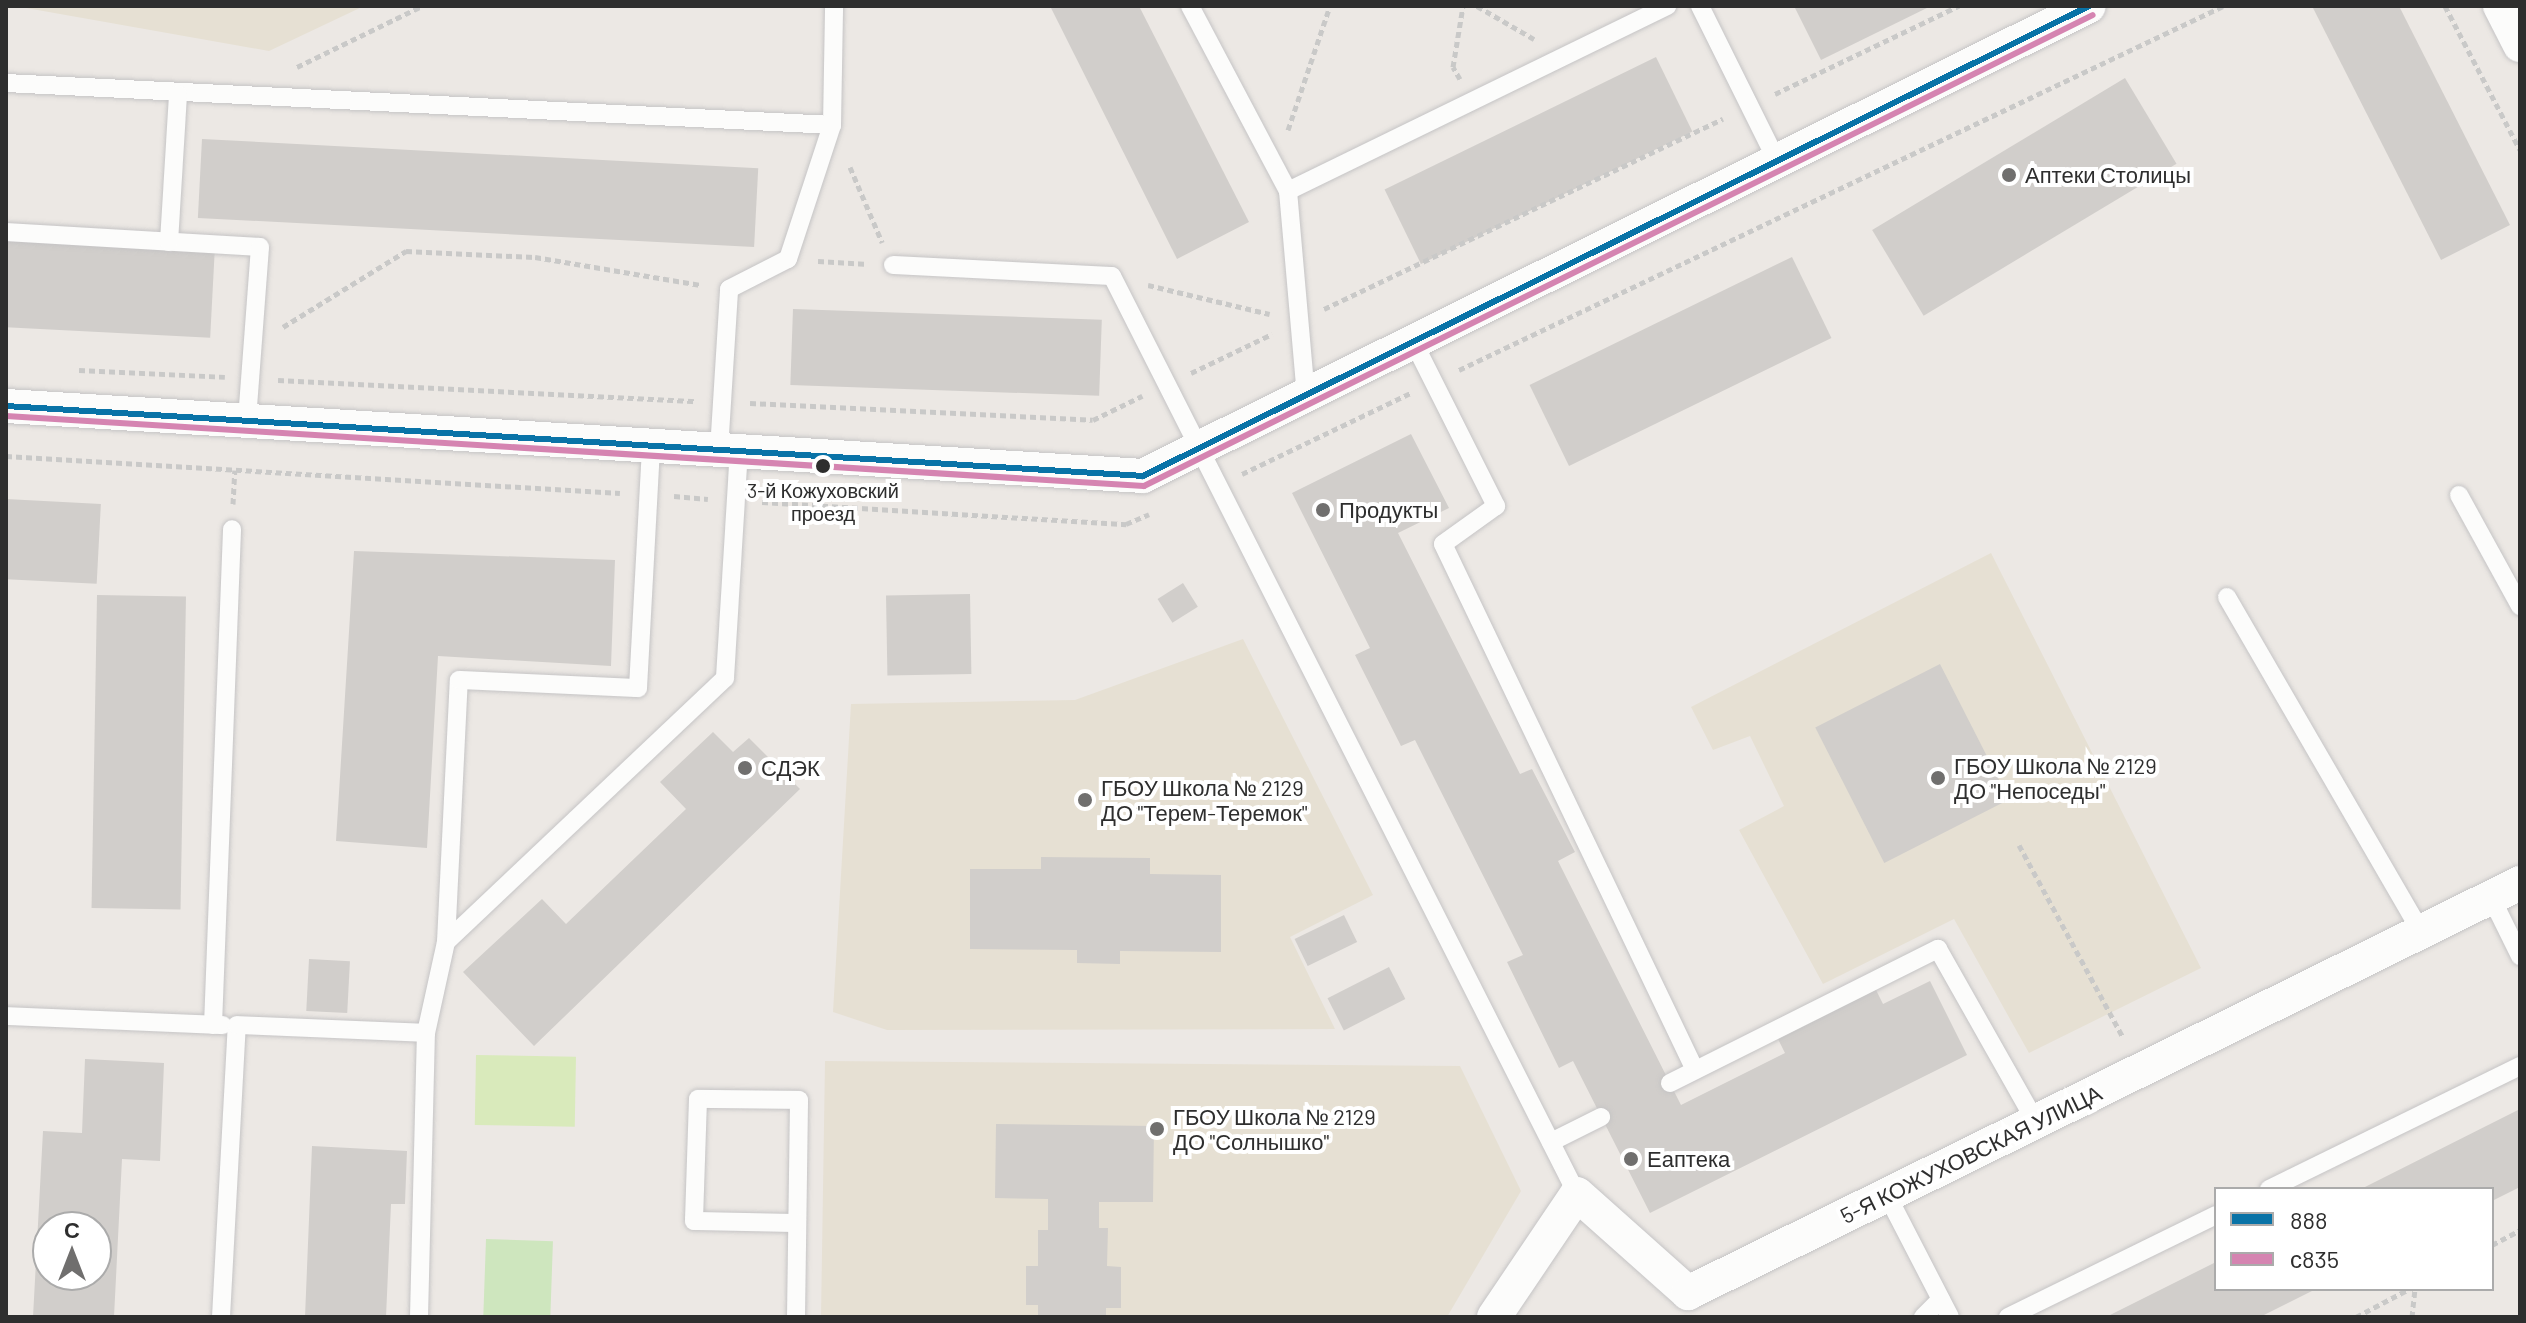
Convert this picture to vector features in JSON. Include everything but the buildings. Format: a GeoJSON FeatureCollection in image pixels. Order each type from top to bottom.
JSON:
{"type":"FeatureCollection","features":[{"type":"Feature","properties":{"kind":"street"},"geometry":{"type":"LineString","coordinates":[[6,406],[1143,476],[2089,6]]}},
{"type":"Feature","properties":{"kind":"street"},"geometry":{"type":"LineString","coordinates":[[2500,6],[2520,45]]}},
{"type":"Feature","properties":{"kind":"street","name":"5-Я КОЖУХОВСКАЯ УЛИЦА"},"geometry":{"type":"LineString","coordinates":[[1577,1194],[1688,1293],[2506,890]]}},
{"type":"Feature","properties":{"kind":"street"},"geometry":{"type":"LineString","coordinates":[[1494,1317],[1577,1194]]}},
{"type":"Feature","properties":{"kind":"lane"},"geometry":{"type":"LineString","coordinates":[[446,942],[725,678],[729,451],[721,402],[729,289],[788,259],[832,125],[834,6]]}},
{"type":"Feature","properties":{"kind":"lane"},"geometry":{"type":"LineString","coordinates":[[1190,6],[1288,191],[1306,395]]}},
{"type":"Feature","properties":{"kind":"lane"},"geometry":{"type":"LineString","coordinates":[[1288,191],[1667,6]]}},
{"type":"Feature","properties":{"kind":"lane"},"geometry":{"type":"LineString","coordinates":[[1700,6],[1777,161]]}},
{"type":"Feature","properties":{"kind":"lane"},"geometry":{"type":"LineString","coordinates":[[6,83],[832,125]]}},
{"type":"Feature","properties":{"kind":"lane"},"geometry":{"type":"LineString","coordinates":[[169,242],[178,94]]}},
{"type":"Feature","properties":{"kind":"lane"},"geometry":{"type":"LineString","coordinates":[[6,232],[260,247],[247,421]]}},
{"type":"Feature","properties":{"kind":"lane"},"geometry":{"type":"LineString","coordinates":[[893,265],[1112,276],[1165,386],[1577,1194]]}},
{"type":"Feature","properties":{"kind":"lane"},"geometry":{"type":"LineString","coordinates":[[1413,341],[1496,506],[1443,544],[1695,1070]]}},
{"type":"Feature","properties":{"kind":"lane"},"geometry":{"type":"LineString","coordinates":[[419,1317],[426,1033],[446,942],[459,680],[638,688],[651,445]]}},
{"type":"Feature","properties":{"kind":"lane"},"geometry":{"type":"LineString","coordinates":[[2459,495],[2520,606]]}},
{"type":"Feature","properties":{"kind":"lane"},"geometry":{"type":"LineString","coordinates":[[213,1025],[232,529]]}},
{"type":"Feature","properties":{"kind":"lane"},"geometry":{"type":"LineString","coordinates":[[2227,597],[2421,931]]}},
{"type":"Feature","properties":{"kind":"lane"},"geometry":{"type":"LineString","coordinates":[[2506,890],[2520,956]]}},
{"type":"Feature","properties":{"kind":"lane"},"geometry":{"type":"LineString","coordinates":[[1670,1083],[1938,949],[2036,1122]]}},
{"type":"Feature","properties":{"kind":"lane"},"geometry":{"type":"LineString","coordinates":[[6,1016],[426,1033]]}},
{"type":"Feature","properties":{"kind":"lane"},"geometry":{"type":"LineString","coordinates":[[221,1317],[237,1025]]}},
{"type":"Feature","properties":{"kind":"lane"},"geometry":{"type":"LineString","coordinates":[[2273,1187],[2520,1066]]}},
{"type":"Feature","properties":{"kind":"lane"},"geometry":{"type":"LineString","coordinates":[[796,1317],[799,1100],[698,1099],[694,1221],[797,1223]]}},
{"type":"Feature","properties":{"kind":"lane"},"geometry":{"type":"LineString","coordinates":[[1551,1142],[1601,1117]]}},
{"type":"Feature","properties":{"kind":"lane"},"geometry":{"type":"LineString","coordinates":[[1887,1195],[1950,1317]]}},
{"type":"Feature","properties":{"kind":"lane"},"geometry":{"type":"LineString","coordinates":[[2008,1317],[2214,1216]]}},
{"type":"Feature","properties":{"kind":"lane"},"geometry":{"type":"LineString","coordinates":[[1923,1317],[1941,1299]]}},
{"type":"Feature","properties":{"kind":"path"},"geometry":{"type":"LineString","coordinates":[[294,68],[422,6]]}},
{"type":"Feature","properties":{"kind":"path"},"geometry":{"type":"LineString","coordinates":[[1275,168],[1330,6]]}},
{"type":"Feature","properties":{"kind":"path"},"geometry":{"type":"LineString","coordinates":[[1453,67],[1463,6]]}},
{"type":"Feature","properties":{"kind":"path"},"geometry":{"type":"LineString","coordinates":[[1477,6],[1531,33],[1547,65]]}},
{"type":"Feature","properties":{"kind":"path"},"geometry":{"type":"LineString","coordinates":[[67,370],[1093,420],[1959,6]]}},
{"type":"Feature","properties":{"kind":"path"},"geometry":{"type":"LineString","coordinates":[[2445,6],[2520,150]]}},
{"type":"Feature","properties":{"kind":"path"},"geometry":{"type":"LineString","coordinates":[[788,259],[893,265],[832,125]]}},
{"type":"Feature","properties":{"kind":"path"},"geometry":{"type":"LineString","coordinates":[[252,346],[406,251],[535,257],[729,289]]}},
{"type":"Feature","properties":{"kind":"path"},"geometry":{"type":"LineString","coordinates":[[1112,276],[1300,321]]}},
{"type":"Feature","properties":{"kind":"path"},"geometry":{"type":"LineString","coordinates":[[2019,845],[2128,1045]]}},
{"type":"Feature","properties":{"kind":"path"},"geometry":{"type":"LineString","coordinates":[[2494,1244],[2520,1230]]}},
{"type":"Feature","properties":{"kind":"path"},"geometry":{"type":"LineString","coordinates":[[2356,1317],[2408,1291]]}},
{"type":"Feature","properties":{"kind":"path"},"geometry":{"type":"LineString","coordinates":[[2412,1291],[2412,1317]]}},
{"type":"Feature","properties":{"kind":"shaded area"},"geometry":{"type":"Polygon","coordinates":[[[15,6],[364,6],[269,51],[15,6]]]}},
{"type":"Feature","properties":{"kind":"shaded area","name":"ГБОУ Школа № 2129 ДО \"Непоседы\""},"geometry":{"type":"Polygon","coordinates":[[[1991,553],[2201,968],[2029,1053],[1954,919],[1823,984],[1739,830],[1784,806],[1750,736],[1713,750],[1691,707],[1991,553]]]}},
{"type":"Feature","properties":{"kind":"shaded area","name":"ГБОУ Школа № 2129 ДО \"Терем-Теремок\""},"geometry":{"type":"Polygon","coordinates":[[[1243,639],[1373,895],[1290,937],[1335,1029],[887,1030],[833,1012],[851,704],[1075,700],[1243,639]]]}},
{"type":"Feature","properties":{"kind":"shaded area","name":"ГБОУ Школа № 2129 ДО \"Солнышко\""},"geometry":{"type":"Polygon","coordinates":[[[825,1061],[1460,1066],[1521,1191],[1447,1317],[821,1317],[825,1061]]]}},
{"type":"Feature","properties":{"kind":"green space"},"geometry":{"type":"Polygon","coordinates":[[[476,1055],[576,1057],[575,1127],[475,1125],[476,1055]]]}},
{"type":"Feature","properties":{"kind":"green space"},"geometry":{"type":"Polygon","coordinates":[[[486,1239],[553,1241],[550,1317],[483,1316],[486,1239]]]}},
{"type":"Feature","properties":{"kind":"transit line","name":"888"},"geometry":{"type":"LineString","coordinates":[[6,406],[1143,476],[2089,6]]}},
{"type":"Feature","properties":{"kind":"transit line","name":"с835"},"geometry":{"type":"LineString","coordinates":[[6,416],[1144,486],[2093,15]]}},
{"type":"Feature","properties":{"kind":"place","name":"Аптеки Столицы"},"geometry":{"type":"Point","coordinates":[2009,175]}},
{"type":"Feature","properties":{"kind":"place","name":"3-й Кожуховский проезд"},"geometry":{"type":"Point","coordinates":[823,466]}},
{"type":"Feature","properties":{"kind":"place","name":"Продукты"},"geometry":{"type":"Point","coordinates":[1323,510]}},
{"type":"Feature","properties":{"kind":"place","name":"СДЭК"},"geometry":{"type":"Point","coordinates":[745,768]}},
{"type":"Feature","properties":{"kind":"place","name":"ГБОУ Школа № 2129 ДО \"Непоседы\""},"geometry":{"type":"Point","coordinates":[1938,778]}},
{"type":"Feature","properties":{"kind":"place","name":"ГБОУ Школа № 2129 ДО \"Терем-Теремок\""},"geometry":{"type":"Point","coordinates":[1085,800]}},
{"type":"Feature","properties":{"kind":"place","name":"ГБОУ Школа № 2129 ДО \"Солнышко\""},"geometry":{"type":"Point","coordinates":[1157,1129]}},
{"type":"Feature","properties":{"kind":"place","name":"Еаптека"},"geometry":{"type":"Point","coordinates":[1631,1159]}}]}
